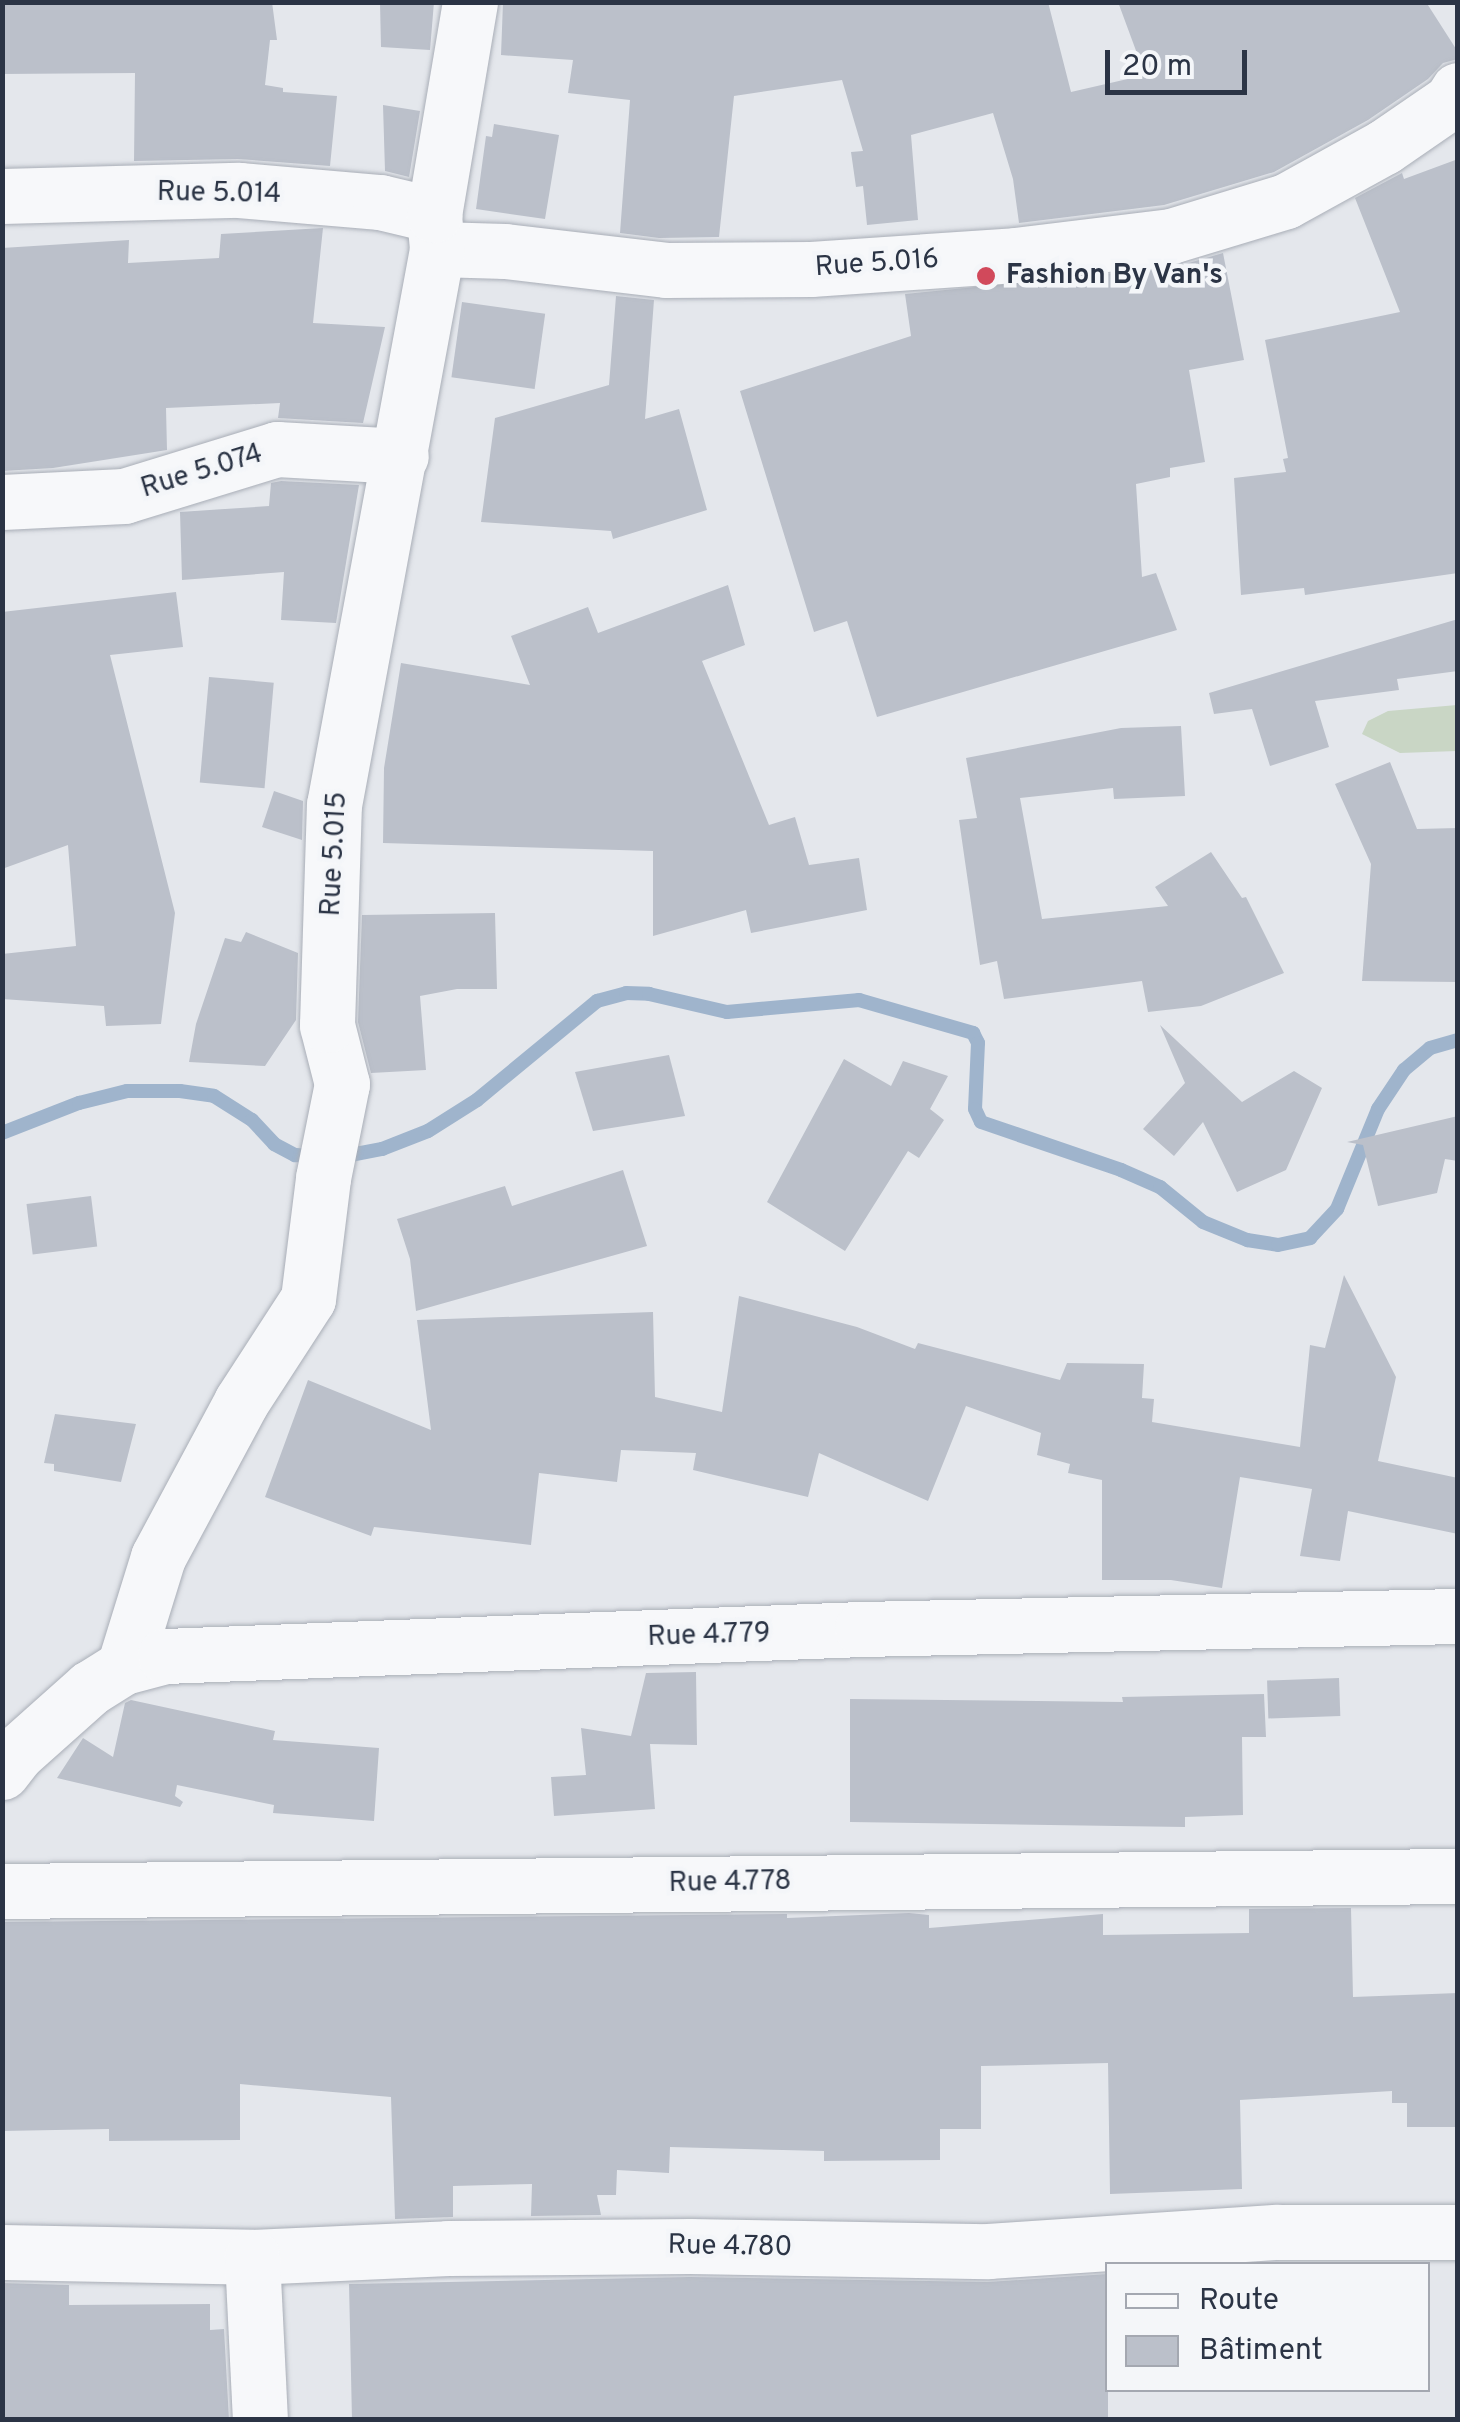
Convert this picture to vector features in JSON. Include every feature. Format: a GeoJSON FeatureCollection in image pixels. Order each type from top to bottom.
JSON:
{"type":"FeatureCollection","features":[{"type":"Feature","properties":{"kind":"street","name":"Rue 5.015"},"geometry":{"type":"LineString","coordinates":[[124,1666],[158,1557],[241,1402],[308,1299],[323,1178],[342,1084],[328,1025],[334,805],[401,456],[470,2]]}},
{"type":"Feature","properties":{"kind":"street","name":"Rue 5.016"},"geometry":{"type":"LineString","coordinates":[[435,232],[504,251],[666,270],[811,269],[1015,255],[1171,236],[1286,200],[1384,147],[1450,101],[1458,90]]}},
{"type":"Feature","properties":{"kind":"street","name":"Rue 5.014"},"geometry":{"type":"LineString","coordinates":[[2,196],[238,190],[380,202],[435,232]]}},
{"type":"Feature","properties":{"kind":"street","name":"Rue 5.074"},"geometry":{"type":"LineString","coordinates":[[2,502],[124,496],[277,449],[401,456]]}},
{"type":"Feature","properties":{"kind":"street","name":"Rue 4.779"},"geometry":{"type":"LineString","coordinates":[[7,1758],[90,1688],[124,1666],[164,1656],[862,1629],[1458,1616]]}},
{"type":"Feature","properties":{"kind":"street","name":"Rue 4.778"},"geometry":{"type":"LineString","coordinates":[[2,1890],[1458,1876]]}},
{"type":"Feature","properties":{"kind":"street","name":"Rue 4.780"},"geometry":{"type":"LineString","coordinates":[[2,2252],[252,2258],[448,2248],[671,2246],[988,2251],[1278,2232],[1458,2232]]}},
{"type":"Feature","properties":{"kind":"street"},"geometry":{"type":"LineString","coordinates":[[252,2258],[260,2420]]}},
{"type":"Feature","properties":{"kind":"green space"},"geometry":{"type":"Polygon","coordinates":[[[1457,705],[1457,751],[1400,753],[1362,734],[1368,721],[1388,711],[1457,705]]]}},
{"type":"Feature","properties":{"kind":"building"},"geometry":{"type":"Polygon","coordinates":[[[2,2],[272,2],[277,40],[270,40],[265,85],[283,88],[283,92],[337,96],[330,166],[238,159],[134,161],[135,73],[2,74],[2,2]]]}},
{"type":"Feature","properties":{"kind":"building"},"geometry":{"type":"Polygon","coordinates":[[[380,2],[434,2],[430,50],[381,47],[380,2]]]}},
{"type":"Feature","properties":{"kind":"building"},"geometry":{"type":"Polygon","coordinates":[[[503,2],[1048,2],[1071,92],[1145,75],[1118,2],[1426,2],[1458,52],[1458,59],[1443,63],[1428,79],[1368,120],[1274,172],[1164,205],[1019,223],[1013,179],[993,113],[911,135],[918,220],[867,225],[863,186],[856,187],[851,152],[863,151],[842,80],[734,96],[719,237],[659,238],[620,233],[630,100],[568,93],[573,60],[501,55],[503,2]]]}},
{"type":"Feature","properties":{"kind":"building"},"geometry":{"type":"Polygon","coordinates":[[[383,105],[420,111],[409,177],[385,171],[383,105]]]}},
{"type":"Feature","properties":{"kind":"building"},"geometry":{"type":"Polygon","coordinates":[[[494,124],[559,135],[545,219],[476,209],[486,136],[492,137],[494,124]]]}},
{"type":"Feature","properties":{"kind":"building"},"geometry":{"type":"Polygon","coordinates":[[[1458,159],[1458,573],[1305,595],[1304,588],[1241,595],[1234,478],[1286,472],[1283,459],[1288,458],[1265,340],[1400,312],[1355,198],[1402,173],[1404,179],[1458,159]]]}},
{"type":"Feature","properties":{"kind":"building"},"geometry":{"type":"Polygon","coordinates":[[[323,228],[313,323],[385,327],[363,423],[278,418],[280,403],[166,408],[167,450],[53,468],[2,471],[2,248],[129,240],[128,263],[219,258],[221,234],[323,228]]]}},
{"type":"Feature","properties":{"kind":"building"},"geometry":{"type":"Polygon","coordinates":[[[1223,253],[1244,360],[1189,370],[1205,462],[1170,468],[1170,477],[1136,484],[1142,577],[1156,573],[1177,630],[877,717],[847,621],[814,632],[740,391],[911,336],[905,294],[1175,267],[1223,253]]]}},
{"type":"Feature","properties":{"kind":"building"},"geometry":{"type":"Polygon","coordinates":[[[616,296],[654,300],[645,419],[679,409],[707,510],[613,539],[611,531],[481,522],[495,418],[609,385],[616,296]]]}},
{"type":"Feature","properties":{"kind":"building"},"geometry":{"type":"Polygon","coordinates":[[[462,302],[545,314],[535,389],[451,377],[462,302]]]}},
{"type":"Feature","properties":{"kind":"building"},"geometry":{"type":"Polygon","coordinates":[[[271,483],[359,485],[336,623],[281,620],[284,572],[182,580],[180,512],[269,506],[271,483]]]}},
{"type":"Feature","properties":{"kind":"building"},"geometry":{"type":"Polygon","coordinates":[[[728,585],[745,645],[702,661],[769,825],[795,817],[809,865],[859,858],[867,910],[751,933],[746,910],[653,936],[653,851],[383,843],[384,768],[401,663],[530,685],[511,636],[588,607],[598,633],[728,585]]]}},
{"type":"Feature","properties":{"kind":"building"},"geometry":{"type":"Polygon","coordinates":[[[176,592],[183,647],[110,655],[175,913],[161,1024],[106,1026],[104,1006],[2,999],[2,954],[76,946],[68,845],[2,869],[2,612],[176,592]]]}},
{"type":"Feature","properties":{"kind":"building"},"geometry":{"type":"Polygon","coordinates":[[[1458,619],[1458,671],[1397,679],[1399,690],[1315,701],[1329,747],[1270,766],[1252,709],[1214,714],[1209,693],[1458,619]]]}},
{"type":"Feature","properties":{"kind":"building"},"geometry":{"type":"Polygon","coordinates":[[[209,677],[274,683],[265,788],[200,783],[209,677]]]}},
{"type":"Feature","properties":{"kind":"building"},"geometry":{"type":"Polygon","coordinates":[[[1181,726],[1185,796],[1114,799],[1113,788],[1020,798],[1042,919],[1168,906],[1155,887],[1211,852],[1242,898],[1246,897],[1284,973],[1201,1006],[1148,1012],[1142,981],[1004,999],[997,961],[980,965],[959,820],[977,818],[966,758],[1121,728],[1181,726]]]}},
{"type":"Feature","properties":{"kind":"building"},"geometry":{"type":"Polygon","coordinates":[[[1390,762],[1417,829],[1458,828],[1458,982],[1362,981],[1371,864],[1335,784],[1390,762]]]}},
{"type":"Feature","properties":{"kind":"building"},"geometry":{"type":"Polygon","coordinates":[[[274,791],[303,801],[302,840],[262,827],[274,791]]]}},
{"type":"Feature","properties":{"kind":"building"},"geometry":{"type":"Polygon","coordinates":[[[495,913],[497,989],[457,989],[420,996],[426,1070],[371,1073],[358,1022],[362,915],[495,913]]]}},
{"type":"Feature","properties":{"kind":"building"},"geometry":{"type":"Polygon","coordinates":[[[246,932],[298,953],[296,1020],[265,1066],[189,1062],[196,1024],[225,938],[241,942],[246,932]]]}},
{"type":"Feature","properties":{"kind":"building"},"geometry":{"type":"Polygon","coordinates":[[[1160,1025],[1242,1102],[1294,1071],[1322,1088],[1286,1170],[1237,1192],[1203,1122],[1174,1156],[1143,1129],[1185,1083],[1160,1025]]]}},
{"type":"Feature","properties":{"kind":"building"},"geometry":{"type":"Polygon","coordinates":[[[669,1055],[685,1116],[593,1131],[575,1072],[669,1055]]]}},
{"type":"Feature","properties":{"kind":"building"},"geometry":{"type":"Polygon","coordinates":[[[844,1059],[891,1086],[903,1061],[948,1076],[930,1109],[944,1120],[919,1158],[908,1151],[845,1251],[767,1202],[844,1059]]]}},
{"type":"Feature","properties":{"kind":"building"},"geometry":{"type":"Polygon","coordinates":[[[1458,1116],[1458,1161],[1445,1159],[1437,1193],[1378,1206],[1363,1145],[1347,1142],[1458,1116]]]}},
{"type":"Feature","properties":{"kind":"building"},"geometry":{"type":"Polygon","coordinates":[[[623,1170],[647,1246],[416,1311],[410,1259],[397,1219],[505,1186],[512,1206],[623,1170]]]}},
{"type":"Feature","properties":{"kind":"building"},"geometry":{"type":"Polygon","coordinates":[[[91,1196],[97,1247],[33,1255],[26,1204],[91,1196]]]}},
{"type":"Feature","properties":{"kind":"building"},"geometry":{"type":"Polygon","coordinates":[[[1344,1275],[1396,1377],[1378,1461],[1458,1478],[1458,1534],[1348,1511],[1340,1561],[1300,1556],[1312,1489],[1240,1477],[1222,1588],[1171,1580],[1102,1580],[1102,1480],[1068,1473],[1070,1464],[1037,1455],[1041,1433],[966,1406],[928,1501],[819,1453],[808,1497],[693,1470],[696,1453],[621,1450],[617,1482],[539,1473],[531,1545],[374,1527],[371,1536],[265,1497],[308,1380],[431,1430],[417,1320],[653,1312],[655,1397],[722,1412],[739,1296],[857,1327],[915,1349],[918,1343],[1060,1380],[1067,1363],[1144,1364],[1142,1398],[1154,1399],[1152,1422],[1300,1447],[1310,1345],[1325,1348],[1344,1275]]]}},
{"type":"Feature","properties":{"kind":"building"},"geometry":{"type":"Polygon","coordinates":[[[55,1414],[136,1424],[121,1482],[54,1471],[54,1464],[44,1463],[55,1414]]]}},
{"type":"Feature","properties":{"kind":"building"},"geometry":{"type":"Polygon","coordinates":[[[696,1672],[697,1745],[650,1744],[655,1809],[554,1816],[551,1777],[586,1775],[581,1728],[631,1736],[646,1673],[696,1672]]]}},
{"type":"Feature","properties":{"kind":"building"},"geometry":{"type":"Polygon","coordinates":[[[1339,1678],[1340,1716],[1268,1718],[1267,1681],[1339,1678]]]}},
{"type":"Feature","properties":{"kind":"building"},"geometry":{"type":"Polygon","coordinates":[[[1264,1694],[1266,1737],[1242,1737],[1243,1815],[1185,1817],[1185,1827],[850,1822],[850,1699],[1123,1702],[1122,1697],[1264,1694]]]}},
{"type":"Feature","properties":{"kind":"building"},"geometry":{"type":"Polygon","coordinates":[[[131,1700],[275,1731],[273,1740],[379,1748],[374,1821],[273,1813],[274,1805],[177,1785],[175,1796],[183,1802],[180,1807],[57,1778],[83,1738],[113,1757],[125,1703],[131,1700]]]}},
{"type":"Feature","properties":{"kind":"building"},"geometry":{"type":"Polygon","coordinates":[[[1351,1908],[1353,1997],[1458,1993],[1458,2127],[1407,2127],[1407,2103],[1392,2103],[1392,2091],[1240,2100],[1242,2189],[1110,2194],[1108,2063],[981,2066],[981,2129],[940,2129],[940,2160],[824,2161],[824,2151],[670,2147],[669,2173],[617,2170],[616,2195],[597,2195],[601,2215],[531,2216],[532,2184],[453,2186],[453,2217],[395,2219],[391,2097],[240,2084],[240,2140],[109,2141],[109,2129],[2,2131],[2,1922],[787,1914],[787,1918],[909,1913],[929,1915],[929,1928],[1103,1914],[1103,1935],[1249,1933],[1249,1909],[1351,1908]]]}},
{"type":"Feature","properties":{"kind":"building"},"geometry":{"type":"Polygon","coordinates":[[[1105,2274],[1108,2418],[352,2420],[349,2284],[690,2277],[988,2282],[1105,2274]]]}},
{"type":"Feature","properties":{"kind":"building"},"geometry":{"type":"Polygon","coordinates":[[[2,2283],[69,2285],[69,2305],[210,2304],[210,2330],[224,2329],[229,2420],[2,2420],[2,2283]]]}},
{"type":"Feature","properties":{"kind":"waterway"},"geometry":{"type":"LineString","coordinates":[[340,1157],[382,1149],[428,1131],[477,1100],[597,1001],[626,993],[649,994],[727,1012],[859,1000],[973,1033],[978,1043],[975,1109],[981,1122],[1121,1170],[1160,1187],[1203,1222],[1247,1240],[1278,1245],[1310,1238],[1337,1209],[1378,1109],[1404,1070],[1430,1048],[1458,1040]]}},
{"type":"Feature","properties":{"kind":"waterway"},"geometry":{"type":"LineString","coordinates":[[2,1133],[79,1103],[127,1091],[180,1091],[214,1096],[252,1120],[274,1144],[295,1155],[314,1156]]}},
{"type":"Feature","properties":{"kind":"place","name":"Fashion By Van's"},"geometry":{"type":"Point","coordinates":[986,276]}}]}
